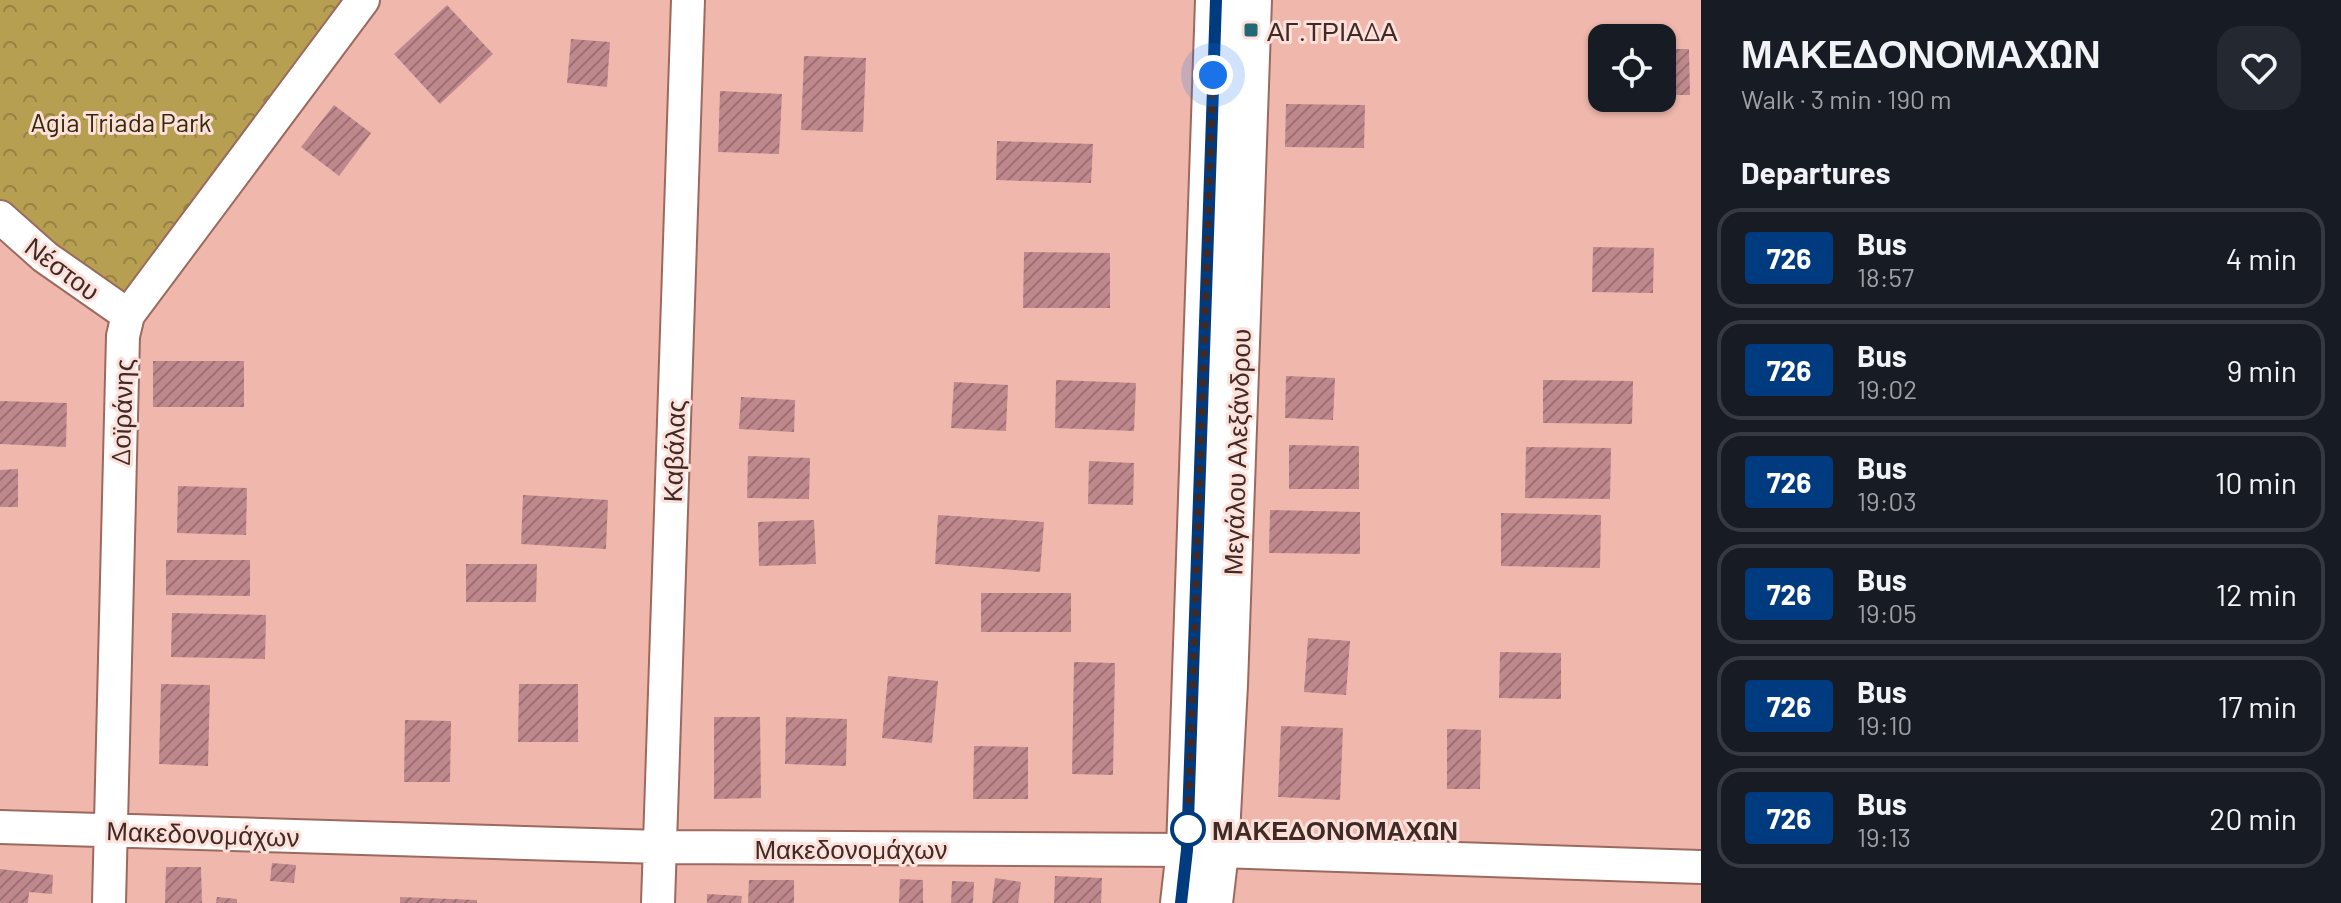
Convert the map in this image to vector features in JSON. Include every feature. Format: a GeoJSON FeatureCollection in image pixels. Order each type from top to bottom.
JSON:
{"type":"FeatureCollection","features":[{"type":"Feature","properties":{"kind":"street","name":"Δοϊράνης"},"geometry":{"type":"LineString","coordinates":[[109,903],[123,336],[128,315],[363,0]]}},
{"type":"Feature","properties":{"kind":"street","name":"Καβάλας"},"geometry":{"type":"LineString","coordinates":[[658,903],[688,0]]}},
{"type":"Feature","properties":{"kind":"street","name":"Μεγάλου Αλεξάνδρου"},"geometry":{"type":"LineString","coordinates":[[1212,903],[1203,851],[1216,0]]}},
{"type":"Feature","properties":{"kind":"street","name":"Μεγάλου Αλεξάνδρου"},"geometry":{"type":"LineString","coordinates":[[1181,903],[1203,851],[1237,433],[1251,0]]}},
{"type":"Feature","properties":{"kind":"street","name":"Νέστου"},"geometry":{"type":"LineString","coordinates":[[0,217],[54,264],[128,315]]}},
{"type":"Feature","properties":{"kind":"street","name":"Μακεδονομάχων"},"geometry":{"type":"LineString","coordinates":[[0,827],[660,847],[1203,851],[1701,867]]}},
{"type":"Feature","properties":{"kind":"green space","name":"Agia Triada Park"},"geometry":{"type":"Polygon","coordinates":[[[0,0],[363,0],[128,315],[0,217],[0,0]]]}},
{"type":"Feature","properties":{"kind":"building"},"geometry":{"type":"Polygon","coordinates":[[[447,5],[493,54],[440,104],[394,54],[447,5]]]}},
{"type":"Feature","properties":{"kind":"building"},"geometry":{"type":"Polygon","coordinates":[[[571,39],[610,42],[607,87],[567,83],[571,39]]]}},
{"type":"Feature","properties":{"kind":"building"},"geometry":{"type":"Polygon","coordinates":[[[1676,49],[1689,49],[1690,95],[1676,95],[1676,49]]]}},
{"type":"Feature","properties":{"kind":"building"},"geometry":{"type":"Polygon","coordinates":[[[804,56],[866,58],[863,132],[801,130],[804,56]]]}},
{"type":"Feature","properties":{"kind":"building"},"geometry":{"type":"Polygon","coordinates":[[[720,91],[782,94],[779,154],[718,152],[720,91]]]}},
{"type":"Feature","properties":{"kind":"building"},"geometry":{"type":"Polygon","coordinates":[[[1286,104],[1365,105],[1364,148],[1285,147],[1286,104]]]}},
{"type":"Feature","properties":{"kind":"building"},"geometry":{"type":"Polygon","coordinates":[[[334,105],[371,133],[339,176],[301,147],[334,105]]]}},
{"type":"Feature","properties":{"kind":"building"},"geometry":{"type":"Polygon","coordinates":[[[997,141],[1093,144],[1091,183],[996,180],[997,141]]]}},
{"type":"Feature","properties":{"kind":"building"},"geometry":{"type":"Polygon","coordinates":[[[1593,247],[1654,248],[1653,293],[1592,292],[1593,247]]]}},
{"type":"Feature","properties":{"kind":"building"},"geometry":{"type":"Polygon","coordinates":[[[1024,252],[1110,253],[1110,308],[1023,308],[1024,252]]]}},
{"type":"Feature","properties":{"kind":"building"},"geometry":{"type":"Polygon","coordinates":[[[153,361],[244,361],[244,407],[153,407],[153,361]]]}},
{"type":"Feature","properties":{"kind":"building"},"geometry":{"type":"Polygon","coordinates":[[[1286,376],[1335,378],[1333,420],[1285,418],[1286,376]]]}},
{"type":"Feature","properties":{"kind":"building"},"geometry":{"type":"Polygon","coordinates":[[[1056,380],[1136,383],[1134,431],[1055,428],[1056,380]]]}},
{"type":"Feature","properties":{"kind":"building"},"geometry":{"type":"Polygon","coordinates":[[[1543,380],[1633,381],[1632,424],[1543,423],[1543,380]]]}},
{"type":"Feature","properties":{"kind":"building"},"geometry":{"type":"Polygon","coordinates":[[[954,382],[1008,385],[1006,431],[951,428],[954,382]]]}},
{"type":"Feature","properties":{"kind":"building"},"geometry":{"type":"Polygon","coordinates":[[[741,397],[795,400],[794,432],[739,429],[741,397]]]}},
{"type":"Feature","properties":{"kind":"building"},"geometry":{"type":"Polygon","coordinates":[[[0,401],[67,403],[66,447],[0,444],[0,401]]]}},
{"type":"Feature","properties":{"kind":"building"},"geometry":{"type":"Polygon","coordinates":[[[1289,445],[1359,446],[1359,489],[1289,489],[1289,445]]]}},
{"type":"Feature","properties":{"kind":"building"},"geometry":{"type":"Polygon","coordinates":[[[1526,447],[1611,448],[1610,499],[1525,498],[1526,447]]]}},
{"type":"Feature","properties":{"kind":"building"},"geometry":{"type":"Polygon","coordinates":[[[748,456],[810,458],[809,499],[747,498],[748,456]]]}},
{"type":"Feature","properties":{"kind":"building"},"geometry":{"type":"Polygon","coordinates":[[[1089,461],[1134,463],[1133,505],[1088,504],[1089,461]]]}},
{"type":"Feature","properties":{"kind":"building"},"geometry":{"type":"Polygon","coordinates":[[[18,469],[18,507],[0,507],[0,470],[18,469]]]}},
{"type":"Feature","properties":{"kind":"building"},"geometry":{"type":"Polygon","coordinates":[[[178,486],[247,488],[246,535],[177,533],[178,486]]]}},
{"type":"Feature","properties":{"kind":"building"},"geometry":{"type":"Polygon","coordinates":[[[523,495],[608,500],[606,549],[521,544],[523,495]]]}},
{"type":"Feature","properties":{"kind":"building"},"geometry":{"type":"Polygon","coordinates":[[[1270,510],[1360,512],[1360,554],[1269,553],[1270,510]]]}},
{"type":"Feature","properties":{"kind":"building"},"geometry":{"type":"Polygon","coordinates":[[[1501,513],[1601,515],[1600,568],[1501,566],[1501,513]]]}},
{"type":"Feature","properties":{"kind":"building"},"geometry":{"type":"Polygon","coordinates":[[[938,515],[1044,522],[1040,572],[935,564],[938,515]]]}},
{"type":"Feature","properties":{"kind":"building"},"geometry":{"type":"Polygon","coordinates":[[[814,520],[816,564],[759,566],[758,522],[814,520]]]}},
{"type":"Feature","properties":{"kind":"building"},"geometry":{"type":"Polygon","coordinates":[[[166,560],[250,560],[250,596],[166,595],[166,560]]]}},
{"type":"Feature","properties":{"kind":"building"},"geometry":{"type":"Polygon","coordinates":[[[466,564],[537,564],[536,602],[466,602],[466,564]]]}},
{"type":"Feature","properties":{"kind":"building"},"geometry":{"type":"Polygon","coordinates":[[[981,593],[1071,593],[1071,632],[981,632],[981,593]]]}},
{"type":"Feature","properties":{"kind":"building"},"geometry":{"type":"Polygon","coordinates":[[[172,613],[266,615],[265,659],[171,657],[172,613]]]}},
{"type":"Feature","properties":{"kind":"building"},"geometry":{"type":"Polygon","coordinates":[[[1308,638],[1350,641],[1346,695],[1304,692],[1308,638]]]}},
{"type":"Feature","properties":{"kind":"building"},"geometry":{"type":"Polygon","coordinates":[[[1500,652],[1561,653],[1561,699],[1499,698],[1500,652]]]}},
{"type":"Feature","properties":{"kind":"building"},"geometry":{"type":"Polygon","coordinates":[[[1074,662],[1115,663],[1113,775],[1072,774],[1074,662]]]}},
{"type":"Feature","properties":{"kind":"building"},"geometry":{"type":"Polygon","coordinates":[[[888,676],[938,681],[932,743],[882,738],[888,676]]]}},
{"type":"Feature","properties":{"kind":"building"},"geometry":{"type":"Polygon","coordinates":[[[161,684],[210,685],[208,766],[159,764],[161,684]]]}},
{"type":"Feature","properties":{"kind":"building"},"geometry":{"type":"Polygon","coordinates":[[[519,684],[578,684],[578,742],[518,742],[519,684]]]}},
{"type":"Feature","properties":{"kind":"building"},"geometry":{"type":"Polygon","coordinates":[[[714,717],[760,717],[761,798],[714,799],[714,717]]]}},
{"type":"Feature","properties":{"kind":"building"},"geometry":{"type":"Polygon","coordinates":[[[786,717],[847,719],[846,766],[785,764],[786,717]]]}},
{"type":"Feature","properties":{"kind":"building"},"geometry":{"type":"Polygon","coordinates":[[[405,720],[451,721],[450,782],[404,782],[405,720]]]}},
{"type":"Feature","properties":{"kind":"building"},"geometry":{"type":"Polygon","coordinates":[[[1281,726],[1343,728],[1340,800],[1278,797],[1281,726]]]}},
{"type":"Feature","properties":{"kind":"building"},"geometry":{"type":"Polygon","coordinates":[[[1447,729],[1481,730],[1480,789],[1447,789],[1447,729]]]}},
{"type":"Feature","properties":{"kind":"building"},"geometry":{"type":"Polygon","coordinates":[[[974,746],[1028,747],[1028,799],[973,799],[974,746]]]}},
{"type":"Feature","properties":{"kind":"building"},"geometry":{"type":"Polygon","coordinates":[[[272,863],[296,865],[294,883],[270,881],[272,863]]]}},
{"type":"Feature","properties":{"kind":"building"},"geometry":{"type":"Polygon","coordinates":[[[166,867],[201,867],[202,903],[165,903],[166,867]]]}},
{"type":"Feature","properties":{"kind":"building"},"geometry":{"type":"Polygon","coordinates":[[[0,869],[53,875],[52,894],[29,892],[28,903],[0,903],[0,869]]]}},
{"type":"Feature","properties":{"kind":"building"},"geometry":{"type":"Polygon","coordinates":[[[1055,876],[1102,878],[1101,903],[1054,903],[1055,876]]]}},
{"type":"Feature","properties":{"kind":"building"},"geometry":{"type":"Polygon","coordinates":[[[995,878],[1021,882],[1018,903],[992,903],[995,878]]]}},
{"type":"Feature","properties":{"kind":"building"},"geometry":{"type":"Polygon","coordinates":[[[900,879],[923,880],[923,903],[899,903],[900,879]]]}},
{"type":"Feature","properties":{"kind":"building"},"geometry":{"type":"Polygon","coordinates":[[[749,880],[794,880],[794,903],[748,903],[749,880]]]}},
{"type":"Feature","properties":{"kind":"building"},"geometry":{"type":"Polygon","coordinates":[[[952,881],[974,882],[973,903],[951,903],[952,881]]]}},
{"type":"Feature","properties":{"kind":"building"},"geometry":{"type":"Polygon","coordinates":[[[707,894],[742,896],[741,903],[707,903],[707,894]]]}},
{"type":"Feature","properties":{"kind":"building"},"geometry":{"type":"Polygon","coordinates":[[[217,897],[237,899],[237,903],[216,903],[217,897]]]}},
{"type":"Feature","properties":{"kind":"building"},"geometry":{"type":"Polygon","coordinates":[[[400,897],[477,900],[477,903],[400,903],[400,897]]]}},
{"type":"Feature","properties":{"kind":"bus line","name":"726"},"geometry":{"type":"LineString","coordinates":[[1181,903],[1187,850],[1216,0]]}},
{"type":"Feature","properties":{"kind":"place","name":"ΑΓ.ΤΡΙΑΔΑ"},"geometry":{"type":"Point","coordinates":[1251,30]}},
{"type":"Feature","properties":{"kind":"place","name":"ΜΑΚΕΔΟΝΟΜΑΧΩΝ"},"geometry":{"type":"Point","coordinates":[1188,829]}},
{"type":"Feature","properties":{"kind":"route"},"geometry":{"type":"LineString","coordinates":[[1188,829],[1213,75]]}}]}
